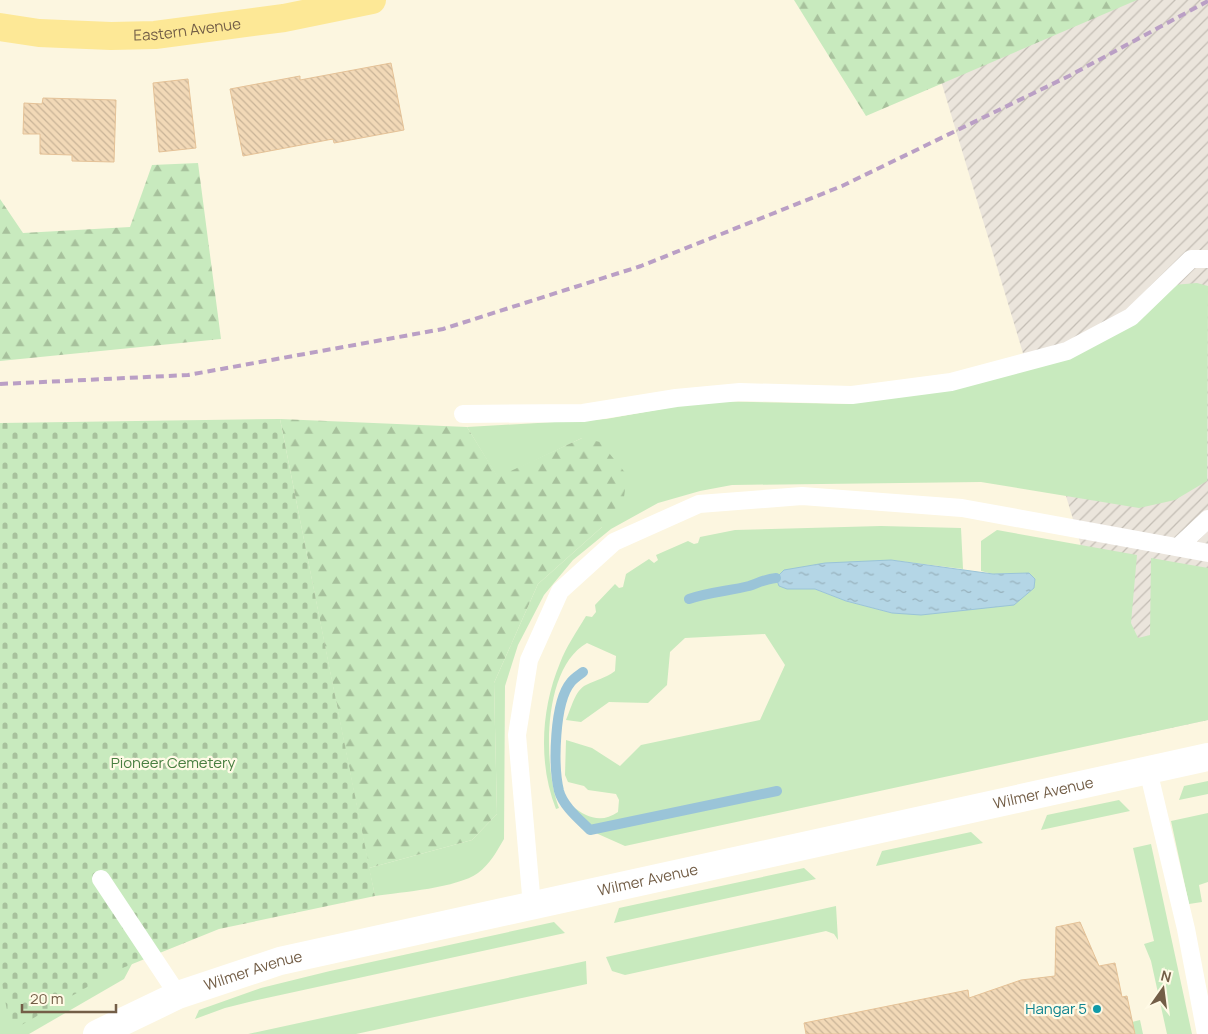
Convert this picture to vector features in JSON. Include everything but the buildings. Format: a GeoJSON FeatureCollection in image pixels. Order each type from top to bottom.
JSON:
{"type":"FeatureCollection","features":[{"type":"Feature","properties":{"kind":"main road","name":"Eastern Avenue"},"geometry":{"type":"LineString","coordinates":[[0,27],[39,33],[111,36],[155,35],[284,18],[372,0]]}},
{"type":"Feature","properties":{"kind":"street","name":"Wilmer Avenue"},"geometry":{"type":"LineString","coordinates":[[97,1034],[178,995],[280,961],[1208,757]]}},
{"type":"Feature","properties":{"kind":"lane"},"geometry":{"type":"LineString","coordinates":[[463,414],[583,413],[676,398],[740,392],[852,396],[951,382],[1067,351],[1131,317],[1191,260],[1208,259]]}},
{"type":"Feature","properties":{"kind":"lane"},"geometry":{"type":"LineString","coordinates":[[532,906],[517,735],[529,660],[560,591],[614,542],[698,504],[802,496],[962,508],[1208,553]]}},
{"type":"Feature","properties":{"kind":"lane"},"geometry":{"type":"LineString","coordinates":[[1178,548],[1208,519]]}},
{"type":"Feature","properties":{"kind":"lane"},"geometry":{"type":"LineString","coordinates":[[1148,770],[1186,928],[1206,1034]]}},
{"type":"Feature","properties":{"kind":"lane"},"geometry":{"type":"LineString","coordinates":[[101,879],[178,995]]}},
{"type":"Feature","properties":{"kind":"shaded area"},"geometry":{"type":"Polygon","coordinates":[[[1049,0],[1208,0],[1208,720],[1138,735],[938,71],[1049,0]]]}},
{"type":"Feature","properties":{"kind":"green space"},"geometry":{"type":"Polygon","coordinates":[[[794,0],[1137,0],[866,116],[794,0]]]}},
{"type":"Feature","properties":{"kind":"green space"},"geometry":{"type":"Polygon","coordinates":[[[198,163],[221,339],[0,361],[0,199],[23,233],[130,227],[152,165],[198,163]]]}},
{"type":"Feature","properties":{"kind":"green space"},"geometry":{"type":"Polygon","coordinates":[[[1197,283],[1208,286],[1207,481],[1175,500],[1139,508],[981,482],[732,485],[700,491],[658,503],[611,529],[573,560],[544,595],[518,645],[505,686],[504,839],[493,857],[478,873],[457,882],[429,889],[375,896],[369,868],[472,840],[497,814],[494,683],[538,584],[602,527],[582,438],[498,478],[467,427],[606,419],[706,401],[850,404],[1073,357],[1173,285],[1197,283]]]}},
{"type":"Feature","properties":{"kind":"green space"},"geometry":{"type":"Polygon","coordinates":[[[280,419],[467,427],[498,477],[582,438],[600,442],[627,475],[624,497],[602,527],[538,584],[494,683],[497,814],[472,840],[369,868],[280,419]]]}},
{"type":"Feature","properties":{"kind":"green space","name":"Pioneer Cemetery"},"geometry":{"type":"Polygon","coordinates":[[[280,419],[375,896],[219,929],[115,971],[11,1031],[0,974],[0,423],[280,419]]]}},
{"type":"Feature","properties":{"kind":"green space"},"geometry":{"type":"Polygon","coordinates":[[[881,526],[961,528],[963,569],[891,560],[787,589],[815,589],[846,601],[892,613],[1029,573],[993,574],[981,571],[981,541],[997,530],[1137,555],[1131,623],[1138,638],[1150,635],[1151,558],[1208,568],[1208,720],[625,846],[598,834],[570,808],[572,806],[594,818],[606,818],[618,812],[619,800],[616,794],[588,790],[584,786],[568,782],[565,775],[566,740],[592,748],[620,766],[641,745],[760,720],[785,665],[765,634],[685,638],[670,652],[667,685],[648,703],[609,702],[581,722],[566,720],[576,695],[582,687],[615,671],[616,656],[587,643],[572,656],[561,673],[554,695],[550,719],[549,744],[550,768],[559,808],[556,809],[546,774],[544,755],[546,717],[554,680],[565,651],[586,616],[592,617],[596,612],[595,605],[615,584],[619,588],[623,587],[626,574],[649,559],[654,563],[658,560],[656,555],[688,541],[694,544],[698,543],[700,537],[735,530],[881,526]]]}},
{"type":"Feature","properties":{"kind":"green space"},"geometry":{"type":"Polygon","coordinates":[[[1208,781],[1208,794],[1179,800],[1184,786],[1208,781]]]}},
{"type":"Feature","properties":{"kind":"green space"},"geometry":{"type":"Polygon","coordinates":[[[1119,800],[1130,811],[1041,830],[1047,815],[1119,800]]]}},
{"type":"Feature","properties":{"kind":"green space"},"geometry":{"type":"Polygon","coordinates":[[[1208,813],[1208,882],[1199,885],[1202,902],[1189,904],[1171,821],[1208,813]]]}},
{"type":"Feature","properties":{"kind":"green space"},"geometry":{"type":"Polygon","coordinates":[[[971,832],[983,843],[876,866],[882,851],[971,832]]]}},
{"type":"Feature","properties":{"kind":"green space"},"geometry":{"type":"Polygon","coordinates":[[[1151,844],[1192,1034],[1167,1034],[1151,961],[1144,944],[1154,941],[1133,848],[1151,844]]]}},
{"type":"Feature","properties":{"kind":"green space"},"geometry":{"type":"Polygon","coordinates":[[[804,868],[816,879],[614,923],[619,908],[804,868]]]}},
{"type":"Feature","properties":{"kind":"green space"},"geometry":{"type":"Polygon","coordinates":[[[836,906],[838,940],[834,934],[826,931],[625,975],[612,971],[606,957],[836,906]]]}},
{"type":"Feature","properties":{"kind":"green space"},"geometry":{"type":"Polygon","coordinates":[[[554,922],[565,933],[253,1001],[225,1008],[195,1019],[199,1010],[261,988],[554,922]]]}},
{"type":"Feature","properties":{"kind":"green space"},"geometry":{"type":"Polygon","coordinates":[[[134,960],[124,979],[29,1034],[0,1034],[0,963],[134,960]]]}},
{"type":"Feature","properties":{"kind":"green space"},"geometry":{"type":"Polygon","coordinates":[[[586,961],[587,984],[356,1034],[248,1034],[586,961]]]}},
{"type":"Feature","properties":{"kind":"green space"},"geometry":{"type":"Polygon","coordinates":[[[1140,1020],[1143,1034],[1135,1034],[1132,1022],[1140,1020]]]}},
{"type":"Feature","properties":{"kind":"water"},"geometry":{"type":"Polygon","coordinates":[[[891,560],[993,574],[1029,573],[1035,579],[1034,588],[1014,605],[921,615],[892,613],[846,601],[815,589],[787,589],[779,586],[776,578],[784,570],[825,563],[891,560]]]}},
{"type":"Feature","properties":{"kind":"waterway"},"geometry":{"type":"LineString","coordinates":[[689,599],[776,578]]}},
{"type":"Feature","properties":{"kind":"waterway"},"geometry":{"type":"LineString","coordinates":[[583,672],[571,682],[565,691],[561,704],[556,735],[556,766],[561,797],[572,812],[590,830],[777,791]]}},
{"type":"Feature","properties":{"kind":"railway"},"geometry":{"type":"LineString","coordinates":[[0,384],[188,375],[443,329],[641,266],[842,186],[1069,76],[1208,1]]}},
{"type":"Feature","properties":{"kind":"place","name":"Hangar 5"},"geometry":{"type":"Point","coordinates":[1097,1009]}}]}
